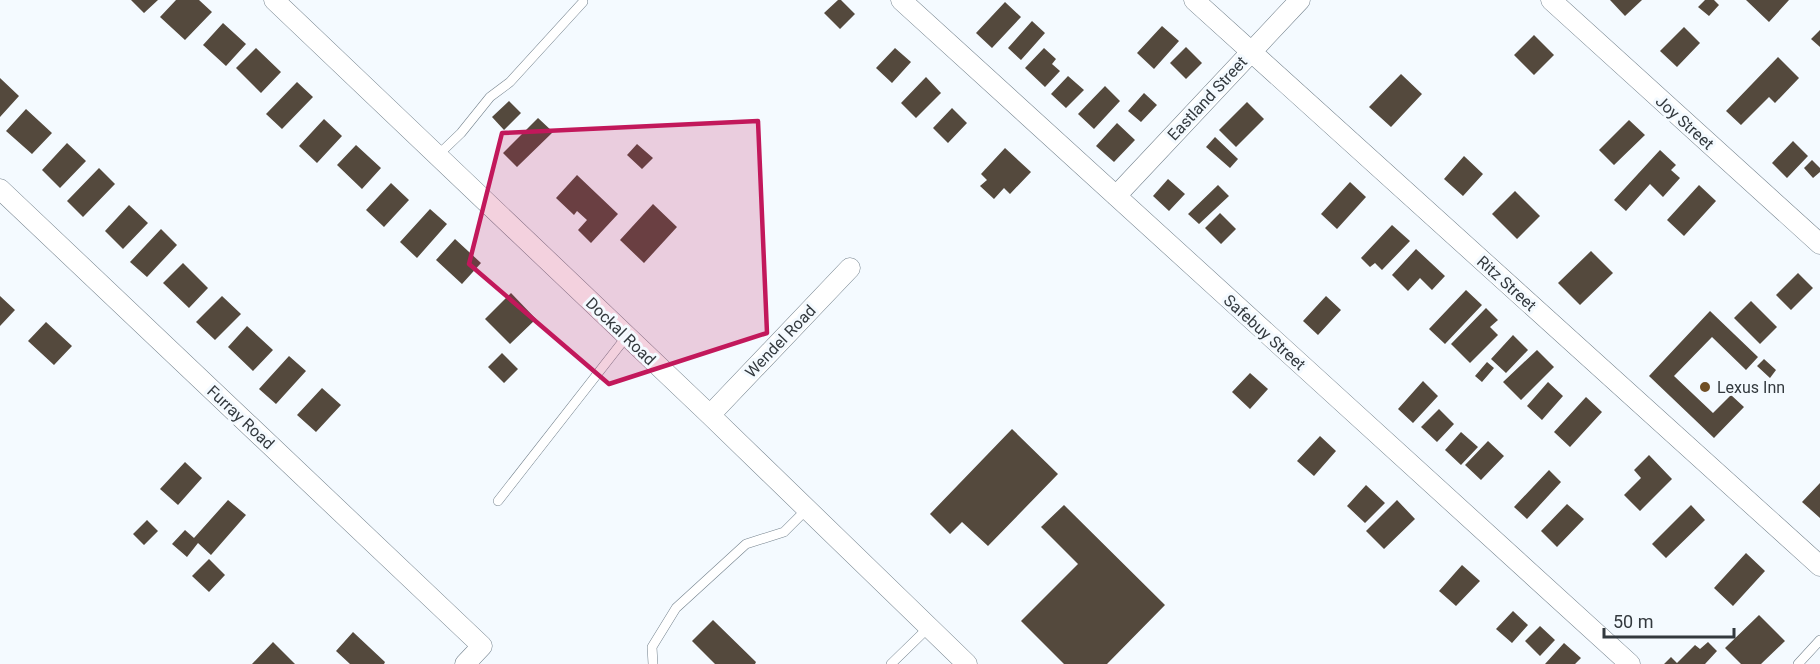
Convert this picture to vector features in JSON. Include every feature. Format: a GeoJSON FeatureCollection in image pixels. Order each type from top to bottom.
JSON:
{"type":"FeatureCollection","features":[{"type":"Feature","properties":{"kind":"street","name":"Dockal Road"},"geometry":{"type":"LineString","coordinates":[[274,0],[710,415],[966,664]]}},
{"type":"Feature","properties":{"kind":"street","name":"Safebuy Street"},"geometry":{"type":"LineString","coordinates":[[901,0],[1630,664]]}},
{"type":"Feature","properties":{"kind":"street","name":"Ritz Street"},"geometry":{"type":"LineString","coordinates":[[1194,0],[1820,566]]}},
{"type":"Feature","properties":{"kind":"street","name":"Eastland Street"},"geometry":{"type":"LineString","coordinates":[[1116,196],[1300,0]]}},
{"type":"Feature","properties":{"kind":"street","name":"Joy Street"},"geometry":{"type":"LineString","coordinates":[[1551,0],[1820,244]]}},
{"type":"Feature","properties":{"kind":"street","name":"Furray Road"},"geometry":{"type":"LineString","coordinates":[[0,189],[482,646],[465,664]]}},
{"type":"Feature","properties":{"kind":"street","name":"Wendel Road"},"geometry":{"type":"LineString","coordinates":[[710,415],[850,268]]}},
{"type":"Feature","properties":{"kind":"lane"},"geometry":{"type":"LineString","coordinates":[[437,156],[490,97],[510,81],[584,2]]}},
{"type":"Feature","properties":{"kind":"lane"},"geometry":{"type":"LineString","coordinates":[[498,501],[627,336]]}},
{"type":"Feature","properties":{"kind":"lane"},"geometry":{"type":"LineString","coordinates":[[653,664],[652,647],[676,608],[746,544],[784,532],[807,509]]}},
{"type":"Feature","properties":{"kind":"lane"},"geometry":{"type":"LineString","coordinates":[[891,664],[928,627]]}},
{"type":"Feature","properties":{"kind":"lane"},"geometry":{"type":"LineString","coordinates":[[1798,664],[1819,644]]}},
{"type":"Feature","properties":{"kind":"highlighted area"},"geometry":{"type":"Polygon","coordinates":[[[758,121],[767,333],[609,384],[469,264],[502,133],[758,121]]]}},
{"type":"Feature","properties":{"kind":"building"},"geometry":{"type":"Polygon","coordinates":[[[131,0],[158,0],[144,13],[131,0]]]}},
{"type":"Feature","properties":{"kind":"building"},"geometry":{"type":"Polygon","coordinates":[[[176,0],[199,0],[212,12],[185,40],[160,17],[176,0]]]}},
{"type":"Feature","properties":{"kind":"building"},"geometry":{"type":"Polygon","coordinates":[[[838,0],[841,0],[855,14],[840,29],[824,13],[838,0]]]}},
{"type":"Feature","properties":{"kind":"building"},"geometry":{"type":"Polygon","coordinates":[[[1610,0],[1642,0],[1625,16],[1610,0]]]}},
{"type":"Feature","properties":{"kind":"building"},"geometry":{"type":"Polygon","coordinates":[[[1705,0],[1714,0],[1719,5],[1709,16],[1698,7],[1705,0]]]}},
{"type":"Feature","properties":{"kind":"building"},"geometry":{"type":"Polygon","coordinates":[[[1746,0],[1789,0],[1769,22],[1746,0]]]}},
{"type":"Feature","properties":{"kind":"building"},"geometry":{"type":"Polygon","coordinates":[[[1005,2],[1021,17],[992,48],[976,33],[1005,2]]]}},
{"type":"Feature","properties":{"kind":"building"},"geometry":{"type":"Polygon","coordinates":[[[1032,21],[1045,33],[1021,60],[1008,48],[1032,21]]]}},
{"type":"Feature","properties":{"kind":"building"},"geometry":{"type":"Polygon","coordinates":[[[223,23],[246,44],[226,66],[203,45],[223,23]]]}},
{"type":"Feature","properties":{"kind":"building"},"geometry":{"type":"Polygon","coordinates":[[[1162,26],[1179,41],[1154,69],[1137,53],[1162,26]]]}},
{"type":"Feature","properties":{"kind":"building"},"geometry":{"type":"Polygon","coordinates":[[[1684,27],[1700,43],[1677,67],[1660,51],[1684,27]]]}},
{"type":"Feature","properties":{"kind":"building"},"geometry":{"type":"Polygon","coordinates":[[[1820,30],[1820,47],[1811,39],[1820,30]]]}},
{"type":"Feature","properties":{"kind":"building"},"geometry":{"type":"Polygon","coordinates":[[[1534,35],[1554,55],[1534,75],[1514,55],[1534,35]]]}},
{"type":"Feature","properties":{"kind":"building"},"geometry":{"type":"Polygon","coordinates":[[[1186,47],[1202,63],[1186,79],[1170,63],[1186,47]]]}},
{"type":"Feature","properties":{"kind":"building"},"geometry":{"type":"Polygon","coordinates":[[[256,48],[281,72],[261,93],[236,68],[256,48]]]}},
{"type":"Feature","properties":{"kind":"building"},"geometry":{"type":"Polygon","coordinates":[[[895,48],[911,62],[892,83],[876,68],[895,48]]]}},
{"type":"Feature","properties":{"kind":"building"},"geometry":{"type":"Polygon","coordinates":[[[1044,48],[1056,59],[1052,64],[1060,71],[1045,87],[1025,68],[1044,48]]]}},
{"type":"Feature","properties":{"kind":"building"},"geometry":{"type":"Polygon","coordinates":[[[1778,57],[1799,78],[1775,103],[1769,97],[1741,125],[1726,111],[1778,57]]]}},
{"type":"Feature","properties":{"kind":"building"},"geometry":{"type":"Polygon","coordinates":[[[1401,74],[1422,94],[1391,127],[1369,107],[1401,74]]]}},
{"type":"Feature","properties":{"kind":"building"},"geometry":{"type":"Polygon","coordinates":[[[1068,76],[1084,90],[1066,108],[1051,94],[1068,76]]]}},
{"type":"Feature","properties":{"kind":"building"},"geometry":{"type":"Polygon","coordinates":[[[926,77],[941,93],[916,118],[901,103],[926,77]]]}},
{"type":"Feature","properties":{"kind":"building"},"geometry":{"type":"Polygon","coordinates":[[[0,78],[19,96],[0,117],[0,78]]]}},
{"type":"Feature","properties":{"kind":"building"},"geometry":{"type":"Polygon","coordinates":[[[297,82],[313,97],[282,129],[266,114],[297,82]]]}},
{"type":"Feature","properties":{"kind":"building"},"geometry":{"type":"Polygon","coordinates":[[[1105,86],[1120,101],[1094,129],[1078,114],[1105,86]]]}},
{"type":"Feature","properties":{"kind":"building"},"geometry":{"type":"Polygon","coordinates":[[[1144,93],[1157,105],[1141,122],[1128,111],[1144,93]]]}},
{"type":"Feature","properties":{"kind":"building"},"geometry":{"type":"Polygon","coordinates":[[[509,101],[521,113],[504,130],[492,117],[509,101]]]}},
{"type":"Feature","properties":{"kind":"building"},"geometry":{"type":"Polygon","coordinates":[[[1247,102],[1264,119],[1236,147],[1219,130],[1247,102]]]}},
{"type":"Feature","properties":{"kind":"building"},"geometry":{"type":"Polygon","coordinates":[[[952,108],[967,123],[948,143],[933,128],[952,108]]]}},
{"type":"Feature","properties":{"kind":"building"},"geometry":{"type":"Polygon","coordinates":[[[26,109],[52,133],[32,154],[6,131],[26,109]]]}},
{"type":"Feature","properties":{"kind":"building"},"geometry":{"type":"Polygon","coordinates":[[[538,118],[553,132],[517,167],[503,153],[538,118]]]}},
{"type":"Feature","properties":{"kind":"building"},"geometry":{"type":"Polygon","coordinates":[[[324,119],[342,136],[317,163],[299,146],[324,119]]]}},
{"type":"Feature","properties":{"kind":"building"},"geometry":{"type":"Polygon","coordinates":[[[1629,120],[1645,135],[1614,165],[1599,150],[1629,120]]]}},
{"type":"Feature","properties":{"kind":"building"},"geometry":{"type":"Polygon","coordinates":[[[1117,123],[1135,140],[1114,162],[1096,146],[1117,123]]]}},
{"type":"Feature","properties":{"kind":"building"},"geometry":{"type":"Polygon","coordinates":[[[1215,137],[1238,159],[1230,168],[1206,147],[1215,137]]]}},
{"type":"Feature","properties":{"kind":"building"},"geometry":{"type":"Polygon","coordinates":[[[1793,141],[1808,156],[1787,178],[1772,163],[1793,141]]]}},
{"type":"Feature","properties":{"kind":"building"},"geometry":{"type":"Polygon","coordinates":[[[67,143],[86,161],[60,188],[42,170],[67,143]]]}},
{"type":"Feature","properties":{"kind":"building"},"geometry":{"type":"Polygon","coordinates":[[[637,144],[653,158],[642,169],[627,155],[637,144]]]}},
{"type":"Feature","properties":{"kind":"building"},"geometry":{"type":"Polygon","coordinates":[[[356,145],[381,168],[362,189],[337,165],[356,145]]]}},
{"type":"Feature","properties":{"kind":"building"},"geometry":{"type":"Polygon","coordinates":[[[1005,148],[1031,172],[1010,194],[1004,188],[994,199],[980,186],[987,180],[981,174],[1005,148]]]}},
{"type":"Feature","properties":{"kind":"building"},"geometry":{"type":"Polygon","coordinates":[[[1660,150],[1676,165],[1671,170],[1680,178],[1663,197],[1650,184],[1626,211],[1614,200],[1660,150]]]}},
{"type":"Feature","properties":{"kind":"building"},"geometry":{"type":"Polygon","coordinates":[[[1464,156],[1483,174],[1463,196],[1444,179],[1464,156]]]}},
{"type":"Feature","properties":{"kind":"building"},"geometry":{"type":"Polygon","coordinates":[[[1812,160],[1820,168],[1820,172],[1813,178],[1804,168],[1812,160]]]}},
{"type":"Feature","properties":{"kind":"building"},"geometry":{"type":"Polygon","coordinates":[[[99,168],[115,184],[83,217],[67,201],[99,168]]]}},
{"type":"Feature","properties":{"kind":"building"},"geometry":{"type":"Polygon","coordinates":[[[577,175],[618,214],[591,243],[578,230],[587,220],[577,211],[574,215],[556,198],[577,175]]]}},
{"type":"Feature","properties":{"kind":"building"},"geometry":{"type":"Polygon","coordinates":[[[1168,179],[1185,194],[1169,211],[1153,196],[1168,179]]]}},
{"type":"Feature","properties":{"kind":"building"},"geometry":{"type":"Polygon","coordinates":[[[1350,182],[1366,197],[1337,229],[1321,214],[1350,182]]]}},
{"type":"Feature","properties":{"kind":"building"},"geometry":{"type":"Polygon","coordinates":[[[391,183],[409,200],[384,227],[366,210],[391,183]]]}},
{"type":"Feature","properties":{"kind":"building"},"geometry":{"type":"Polygon","coordinates":[[[1218,185],[1229,196],[1199,224],[1188,214],[1218,185]]]}},
{"type":"Feature","properties":{"kind":"building"},"geometry":{"type":"Polygon","coordinates":[[[1699,185],[1716,201],[1684,236],[1667,220],[1699,185]]]}},
{"type":"Feature","properties":{"kind":"building"},"geometry":{"type":"Polygon","coordinates":[[[1515,191],[1540,216],[1517,239],[1492,214],[1515,191]]]}},
{"type":"Feature","properties":{"kind":"building"},"geometry":{"type":"Polygon","coordinates":[[[653,204],[677,227],[644,263],[620,240],[653,204]]]}},
{"type":"Feature","properties":{"kind":"building"},"geometry":{"type":"Polygon","coordinates":[[[129,205],[148,223],[123,249],[105,231],[129,205]]]}},
{"type":"Feature","properties":{"kind":"building"},"geometry":{"type":"Polygon","coordinates":[[[430,209],[447,224],[417,258],[400,242],[430,209]]]}},
{"type":"Feature","properties":{"kind":"building"},"geometry":{"type":"Polygon","coordinates":[[[1220,213],[1236,229],[1221,244],[1205,228],[1220,213]]]}},
{"type":"Feature","properties":{"kind":"building"},"geometry":{"type":"Polygon","coordinates":[[[1392,225],[1410,241],[1382,270],[1375,263],[1370,267],[1361,258],[1392,225]]]}},
{"type":"Feature","properties":{"kind":"building"},"geometry":{"type":"Polygon","coordinates":[[[161,229],[177,245],[147,277],[130,262],[161,229]]]}},
{"type":"Feature","properties":{"kind":"building"},"geometry":{"type":"Polygon","coordinates":[[[455,239],[481,263],[462,284],[436,260],[455,239]]]}},
{"type":"Feature","properties":{"kind":"building"},"geometry":{"type":"Polygon","coordinates":[[[1416,249],[1445,276],[1432,290],[1420,278],[1408,291],[1392,275],[1416,249]]]}},
{"type":"Feature","properties":{"kind":"building"},"geometry":{"type":"Polygon","coordinates":[[[1591,251],[1613,273],[1580,305],[1558,283],[1591,251]]]}},
{"type":"Feature","properties":{"kind":"building"},"geometry":{"type":"Polygon","coordinates":[[[183,263],[208,288],[189,308],[163,283],[183,263]]]}},
{"type":"Feature","properties":{"kind":"building"},"geometry":{"type":"Polygon","coordinates":[[[1798,273],[1813,288],[1791,310],[1776,295],[1798,273]]]}},
{"type":"Feature","properties":{"kind":"building"},"geometry":{"type":"Polygon","coordinates":[[[1466,290],[1482,305],[1445,344],[1429,329],[1466,290]]]}},
{"type":"Feature","properties":{"kind":"building"},"geometry":{"type":"Polygon","coordinates":[[[511,293],[536,319],[510,344],[485,319],[511,293]]]}},
{"type":"Feature","properties":{"kind":"building"},"geometry":{"type":"Polygon","coordinates":[[[0,296],[15,310],[0,326],[0,296]]]}},
{"type":"Feature","properties":{"kind":"building"},"geometry":{"type":"Polygon","coordinates":[[[222,296],[241,314],[215,340],[196,322],[222,296]]]}},
{"type":"Feature","properties":{"kind":"building"},"geometry":{"type":"Polygon","coordinates":[[[1326,296],[1341,310],[1318,335],[1303,321],[1326,296]]]}},
{"type":"Feature","properties":{"kind":"building"},"geometry":{"type":"Polygon","coordinates":[[[1751,301],[1777,327],[1760,344],[1734,318],[1751,301]]]}},
{"type":"Feature","properties":{"kind":"building"},"geometry":{"type":"Polygon","coordinates":[[[1486,308],[1498,320],[1490,327],[1498,335],[1470,363],[1451,344],[1486,308]]]}},
{"type":"Feature","properties":{"kind":"building"},"geometry":{"type":"Polygon","coordinates":[[[1710,311],[1758,357],[1746,370],[1712,337],[1674,376],[1713,413],[1731,395],[1744,407],[1714,438],[1649,376],[1710,311]]]}},
{"type":"Feature","properties":{"kind":"building"},"geometry":{"type":"Polygon","coordinates":[[[46,322],[72,346],[54,365],[28,341],[46,322]]]}},
{"type":"Feature","properties":{"kind":"building"},"geometry":{"type":"Polygon","coordinates":[[[247,326],[273,350],[253,371],[228,347],[247,326]]]}},
{"type":"Feature","properties":{"kind":"building"},"geometry":{"type":"Polygon","coordinates":[[[1513,335],[1528,350],[1506,373],[1491,359],[1513,335]]]}},
{"type":"Feature","properties":{"kind":"building"},"geometry":{"type":"Polygon","coordinates":[[[1537,350],[1554,367],[1521,400],[1503,382],[1537,350]]]}},
{"type":"Feature","properties":{"kind":"building"},"geometry":{"type":"Polygon","coordinates":[[[502,353],[518,369],[504,383],[488,367],[502,353]]]}},
{"type":"Feature","properties":{"kind":"building"},"geometry":{"type":"Polygon","coordinates":[[[289,356],[306,371],[276,404],[259,389],[289,356]]]}},
{"type":"Feature","properties":{"kind":"building"},"geometry":{"type":"Polygon","coordinates":[[[1764,359],[1776,370],[1770,378],[1757,366],[1764,359]]]}},
{"type":"Feature","properties":{"kind":"building"},"geometry":{"type":"Polygon","coordinates":[[[1487,362],[1494,368],[1482,382],[1475,376],[1487,362]]]}},
{"type":"Feature","properties":{"kind":"building"},"geometry":{"type":"Polygon","coordinates":[[[1250,373],[1268,389],[1250,409],[1232,392],[1250,373]]]}},
{"type":"Feature","properties":{"kind":"building"},"geometry":{"type":"Polygon","coordinates":[[[1423,381],[1438,396],[1413,423],[1398,409],[1423,381]]]}},
{"type":"Feature","properties":{"kind":"building"},"geometry":{"type":"Polygon","coordinates":[[[1548,382],[1563,396],[1542,420],[1527,406],[1548,382]]]}},
{"type":"Feature","properties":{"kind":"building"},"geometry":{"type":"Polygon","coordinates":[[[322,388],[341,405],[316,432],[297,415],[322,388]]]}},
{"type":"Feature","properties":{"kind":"building"},"geometry":{"type":"Polygon","coordinates":[[[1586,397],[1602,412],[1570,447],[1554,432],[1586,397]]]}},
{"type":"Feature","properties":{"kind":"building"},"geometry":{"type":"Polygon","coordinates":[[[1439,409],[1454,424],[1437,442],[1421,427],[1439,409]]]}},
{"type":"Feature","properties":{"kind":"building"},"geometry":{"type":"Polygon","coordinates":[[[1012,429],[1058,474],[988,546],[962,522],[950,534],[930,514],[1012,429]]]}},
{"type":"Feature","properties":{"kind":"building"},"geometry":{"type":"Polygon","coordinates":[[[1461,432],[1478,447],[1461,465],[1445,450],[1461,432]]]}},
{"type":"Feature","properties":{"kind":"building"},"geometry":{"type":"Polygon","coordinates":[[[1320,436],[1336,451],[1314,476],[1297,461],[1320,436]]]}},
{"type":"Feature","properties":{"kind":"building"},"geometry":{"type":"Polygon","coordinates":[[[1488,441],[1504,456],[1481,480],[1465,465],[1488,441]]]}},
{"type":"Feature","properties":{"kind":"building"},"geometry":{"type":"Polygon","coordinates":[[[1649,455],[1672,479],[1640,511],[1624,495],[1641,478],[1634,470],[1649,455]]]}},
{"type":"Feature","properties":{"kind":"building"},"geometry":{"type":"Polygon","coordinates":[[[185,462],[202,478],[178,505],[160,489],[185,462]]]}},
{"type":"Feature","properties":{"kind":"building"},"geometry":{"type":"Polygon","coordinates":[[[1549,470],[1561,482],[1527,519],[1514,507],[1549,470]]]}},
{"type":"Feature","properties":{"kind":"building"},"geometry":{"type":"Polygon","coordinates":[[[1820,483],[1820,518],[1802,502],[1820,483]]]}},
{"type":"Feature","properties":{"kind":"building"},"geometry":{"type":"Polygon","coordinates":[[[1366,485],[1385,503],[1365,523],[1347,506],[1366,485]]]}},
{"type":"Feature","properties":{"kind":"building"},"geometry":{"type":"Polygon","coordinates":[[[228,500],[246,515],[211,555],[198,543],[187,557],[172,544],[185,530],[194,538],[228,500]]]}},
{"type":"Feature","properties":{"kind":"building"},"geometry":{"type":"Polygon","coordinates":[[[1397,500],[1415,519],[1384,549],[1366,531],[1397,500]]]}},
{"type":"Feature","properties":{"kind":"building"},"geometry":{"type":"Polygon","coordinates":[[[1567,504],[1584,519],[1557,547],[1541,531],[1567,504]]]}},
{"type":"Feature","properties":{"kind":"building"},"geometry":{"type":"Polygon","coordinates":[[[1064,505],[1165,605],[1107,664],[1064,664],[1021,621],[1078,564],[1041,527],[1064,505]]]}},
{"type":"Feature","properties":{"kind":"building"},"geometry":{"type":"Polygon","coordinates":[[[1691,505],[1705,520],[1666,558],[1652,544],[1691,505]]]}},
{"type":"Feature","properties":{"kind":"building"},"geometry":{"type":"Polygon","coordinates":[[[147,520],[158,531],[144,545],[133,534],[147,520]]]}},
{"type":"Feature","properties":{"kind":"building"},"geometry":{"type":"Polygon","coordinates":[[[1746,553],[1765,571],[1733,606],[1714,588],[1746,553]]]}},
{"type":"Feature","properties":{"kind":"building"},"geometry":{"type":"Polygon","coordinates":[[[209,559],[225,575],[209,592],[192,576],[209,559]]]}},
{"type":"Feature","properties":{"kind":"building"},"geometry":{"type":"Polygon","coordinates":[[[1462,565],[1480,581],[1456,606],[1439,591],[1462,565]]]}},
{"type":"Feature","properties":{"kind":"building"},"geometry":{"type":"Polygon","coordinates":[[[1513,611],[1528,625],[1512,643],[1496,629],[1513,611]]]}},
{"type":"Feature","properties":{"kind":"building"},"geometry":{"type":"Polygon","coordinates":[[[1759,615],[1785,641],[1761,664],[1741,664],[1725,648],[1759,615]]]}},
{"type":"Feature","properties":{"kind":"building"},"geometry":{"type":"Polygon","coordinates":[[[713,620],[756,662],[755,664],[715,664],[692,641],[713,620]]]}},
{"type":"Feature","properties":{"kind":"building"},"geometry":{"type":"Polygon","coordinates":[[[1540,626],[1555,640],[1540,656],[1525,641],[1540,626]]]}},
{"type":"Feature","properties":{"kind":"building"},"geometry":{"type":"Polygon","coordinates":[[[353,632],[385,662],[384,664],[350,664],[336,651],[353,632]]]}},
{"type":"Feature","properties":{"kind":"building"},"geometry":{"type":"Polygon","coordinates":[[[273,642],[295,664],[252,664],[273,642]]]}},
{"type":"Feature","properties":{"kind":"building"},"geometry":{"type":"Polygon","coordinates":[[[1708,642],[1717,651],[1705,664],[1664,664],[1671,657],[1677,663],[1695,645],[1700,649],[1708,642]]]}},
{"type":"Feature","properties":{"kind":"building"},"geometry":{"type":"Polygon","coordinates":[[[1564,643],[1581,658],[1575,664],[1545,664],[1564,643]]]}},
{"type":"Feature","properties":{"kind":"place","name":"Lexus Inn"},"geometry":{"type":"Point","coordinates":[1705,387]}}]}
